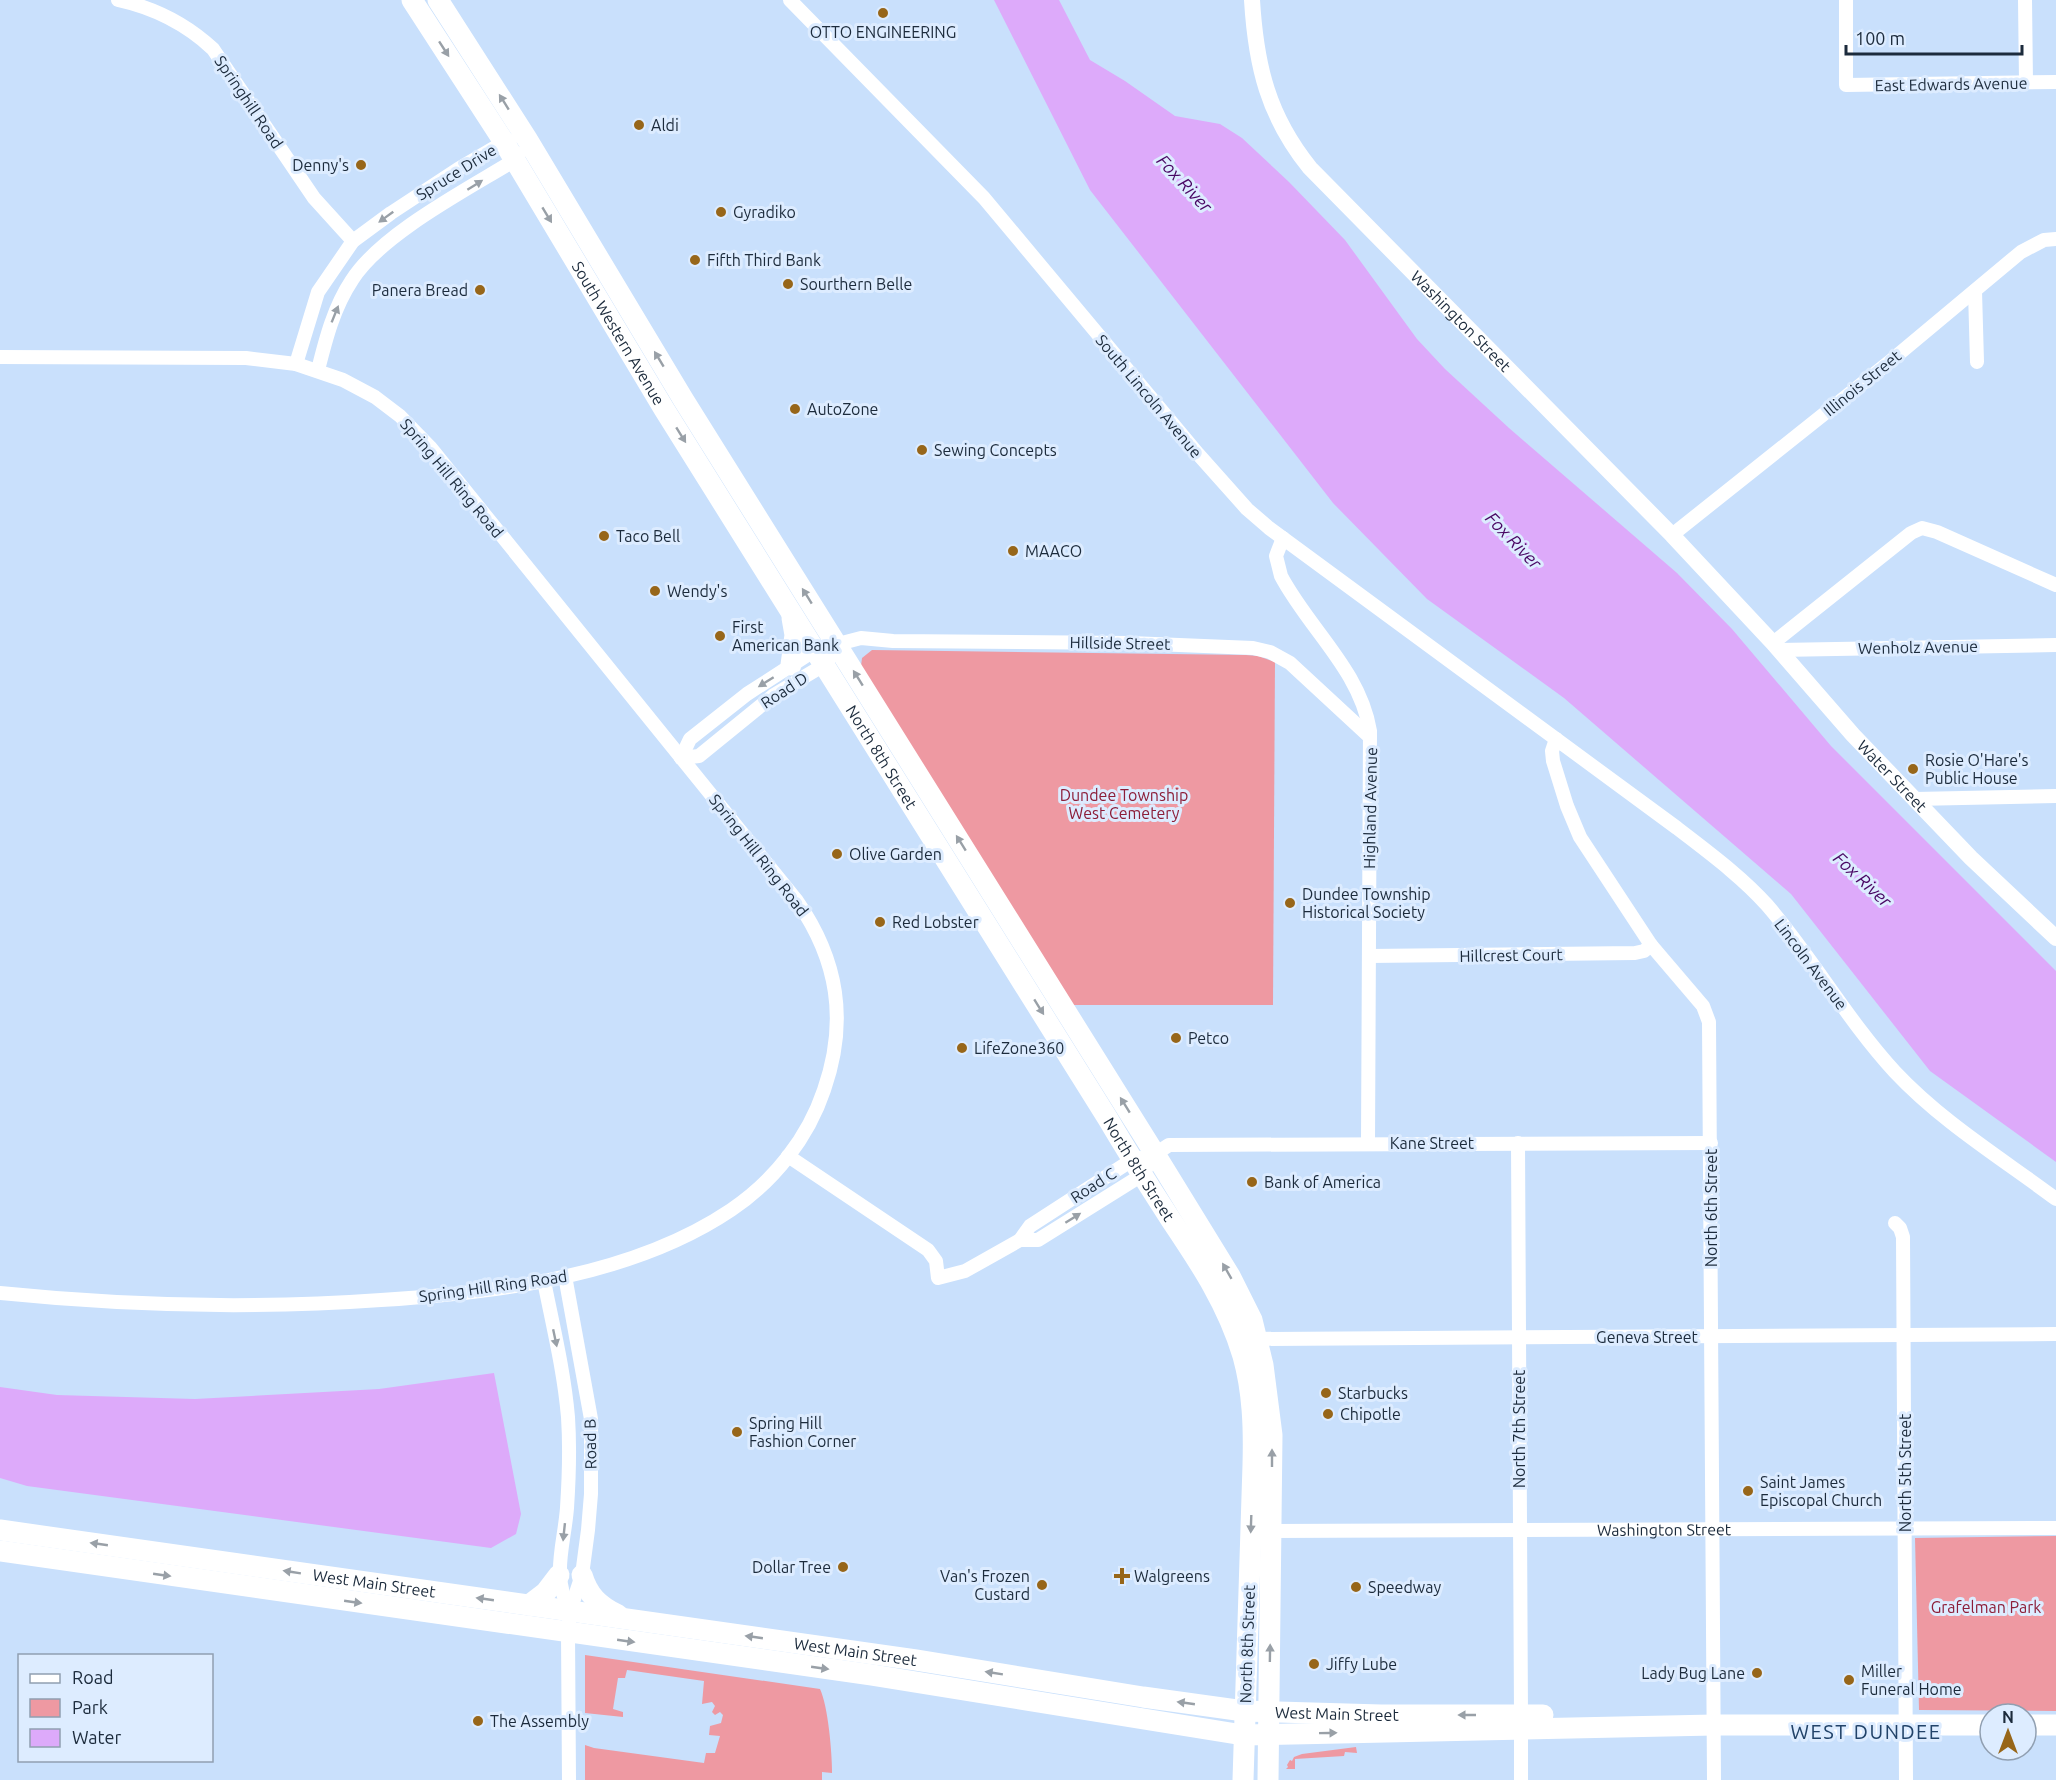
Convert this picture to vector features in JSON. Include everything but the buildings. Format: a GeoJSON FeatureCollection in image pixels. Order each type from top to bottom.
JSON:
{"type":"FeatureCollection","features":[{"type":"Feature","properties":{"kind":"main road","name":"South Western Avenue"},"geometry":{"type":"LineString","coordinates":[[412,0],[509,151],[664,409],[820,658]]}},
{"type":"Feature","properties":{"kind":"main road","name":"South Western Avenue"},"geometry":{"type":"LineString","coordinates":[[438,0],[527,139],[683,399],[838,645]]}},
{"type":"Feature","properties":{"kind":"main road"},"geometry":{"type":"LineString","coordinates":[[790,611],[795,635],[791,665]]}},
{"type":"Feature","properties":{"kind":"main road","name":"North 8th Street"},"geometry":{"type":"LineString","coordinates":[[838,645],[1027,969],[1137,1168],[1247,1339],[1269,1395],[1272,1435],[1272,1531],[1268,1780]]}},
{"type":"Feature","properties":{"kind":"main road","name":"North 8th Street"},"geometry":{"type":"LineString","coordinates":[[820,658],[1027,969],[1155,1154],[1230,1276],[1252,1320],[1247,1339],[1253,1425],[1243,1780]]}},
{"type":"Feature","properties":{"kind":"main road","name":"West Main Street"},"geometry":{"type":"LineString","coordinates":[[0,1530],[916,1660],[1244,1711],[1391,1715],[1521,1722],[1978,1725]]}},
{"type":"Feature","properties":{"kind":"main road","name":"West Main Street"},"geometry":{"type":"LineString","coordinates":[[0,1551],[872,1675],[1243,1735],[1521,1722]]}},
{"type":"Feature","properties":{"kind":"main road"},"geometry":{"type":"LineString","coordinates":[[529,1605],[546,1592],[559,1575]]}},
{"type":"Feature","properties":{"kind":"main road"},"geometry":{"type":"LineString","coordinates":[[582,1575],[589,1594],[597,1603],[626,1619]]}},
{"type":"Feature","properties":{"kind":"main road"},"geometry":{"type":"LineString","coordinates":[[2038,1725],[2056,1725]]}},
{"type":"Feature","properties":{"kind":"street","name":"Springhill Road"},"geometry":{"type":"LineString","coordinates":[[118,0],[154,10],[175,20],[195,32],[213,49],[314,198],[353,241]]}},
{"type":"Feature","properties":{"kind":"street","name":"South Lincoln Avenue"},"geometry":{"type":"LineString","coordinates":[[790,0],[984,198],[1212,470],[1251,512],[1556,739]]}},
{"type":"Feature","properties":{"kind":"street","name":"Washington Street"},"geometry":{"type":"LineString","coordinates":[[1252,0],[1257,58],[1266,92],[1284,130],[1306,163],[1672,535],[1738,606]]}},
{"type":"Feature","properties":{"kind":"street","name":"East Edwards Avenue"},"geometry":{"type":"LineString","coordinates":[[1846,0],[1846,85],[2056,82]]}},
{"type":"Feature","properties":{"kind":"street"},"geometry":{"type":"LineString","coordinates":[[2025,0],[2026,82]]}},
{"type":"Feature","properties":{"kind":"street","name":"Spruce Drive"},"geometry":{"type":"LineString","coordinates":[[318,370],[328,331],[341,299],[353,278],[369,259],[397,235],[527,139]]}},
{"type":"Feature","properties":{"kind":"street","name":"Spruce Drive"},"geometry":{"type":"LineString","coordinates":[[296,364],[318,292],[353,241],[410,200],[509,151]]}},
{"type":"Feature","properties":{"kind":"street","name":"Illinois Street"},"geometry":{"type":"LineString","coordinates":[[1672,535],[2021,252],[2044,240],[2056,239]]}},
{"type":"Feature","properties":{"kind":"street"},"geometry":{"type":"LineString","coordinates":[[1975,291],[1977,362]]}},
{"type":"Feature","properties":{"kind":"street","name":"Spring Hill Ring Road"},"geometry":{"type":"LineString","coordinates":[[0,357],[246,358],[296,364],[343,380],[375,397],[395,412],[422,438],[808,917],[823,944],[833,975],[837,1023],[832,1065],[817,1108],[788,1156],[756,1191],[730,1211],[707,1224],[634,1256],[544,1281],[453,1294],[311,1305],[162,1306],[0,1293]]}},
{"type":"Feature","properties":{"kind":"street"},"geometry":{"type":"LineString","coordinates":[[1776,646],[1911,532],[1920,528],[1937,532],[2056,585]]}},
{"type":"Feature","properties":{"kind":"street","name":"Highland Avenue"},"geometry":{"type":"LineString","coordinates":[[1283,538],[1276,556],[1281,576],[1353,682],[1366,712],[1370,737],[1368,1143]]}},
{"type":"Feature","properties":{"kind":"street","name":"Water Street"},"geometry":{"type":"LineString","coordinates":[[1738,606],[1776,646],[1852,735],[1992,878],[2056,938]]}},
{"type":"Feature","properties":{"kind":"street","name":"Hillside Street"},"geometry":{"type":"LineString","coordinates":[[838,645],[861,638],[893,641],[1106,643],[1253,648],[1270,652],[1290,663],[1370,737]]}},
{"type":"Feature","properties":{"kind":"street","name":"Road D"},"geometry":{"type":"LineString","coordinates":[[681,758],[699,756],[838,645]]}},
{"type":"Feature","properties":{"kind":"street","name":"Wenholz Avenue"},"geometry":{"type":"LineString","coordinates":[[1776,646],[2056,645]]}},
{"type":"Feature","properties":{"kind":"street","name":"Road D"},"geometry":{"type":"LineString","coordinates":[[681,758],[690,739],[747,694],[791,665],[820,658]]}},
{"type":"Feature","properties":{"kind":"street","name":"North 6th Street"},"geometry":{"type":"LineString","coordinates":[[1556,739],[1552,751],[1553,761],[1575,828],[1651,945],[1702,1005],[1709,1018],[1711,1034],[1714,1780]]}},
{"type":"Feature","properties":{"kind":"street","name":"Lincoln Avenue"},"geometry":{"type":"LineString","coordinates":[[1556,739],[1739,877],[1775,915],[1866,1037],[1912,1090],[1941,1116],[2056,1199]]}},
{"type":"Feature","properties":{"kind":"street"},"geometry":{"type":"LineString","coordinates":[[1915,799],[2056,796]]}},
{"type":"Feature","properties":{"kind":"street","name":"Hillcrest Court"},"geometry":{"type":"LineString","coordinates":[[1369,956],[1635,953],[1644,951],[1651,945]]}},
{"type":"Feature","properties":{"kind":"street","name":"North 7th Street"},"geometry":{"type":"LineString","coordinates":[[1518,1143],[1521,1780]]}},
{"type":"Feature","properties":{"kind":"street","name":"Kane Street"},"geometry":{"type":"LineString","coordinates":[[1155,1154],[1166,1146],[1180,1144],[1711,1143]]}},
{"type":"Feature","properties":{"kind":"street","name":"Road C"},"geometry":{"type":"LineString","coordinates":[[788,1156],[928,1250],[936,1261],[938,1278],[965,1271],[1020,1240],[1030,1226],[1137,1168],[1155,1154]]}},
{"type":"Feature","properties":{"kind":"street","name":"North 5th Street"},"geometry":{"type":"LineString","coordinates":[[1895,1223],[1900,1228],[1903,1237],[1906,1780]]}},
{"type":"Feature","properties":{"kind":"street","name":"Road B"},"geometry":{"type":"LineString","coordinates":[[565,1276],[591,1419],[591,1494],[582,1575],[570,1611],[568,1633],[569,1780]]}},
{"type":"Feature","properties":{"kind":"street","name":"Road B"},"geometry":{"type":"LineString","coordinates":[[544,1281],[563,1376],[568,1416],[567,1511],[559,1575],[563,1595],[570,1611]]}},
{"type":"Feature","properties":{"kind":"street","name":"Geneva Street"},"geometry":{"type":"LineString","coordinates":[[1247,1339],[2056,1334]]}},
{"type":"Feature","properties":{"kind":"street","name":"Washington Street"},"geometry":{"type":"LineString","coordinates":[[1272,1531],[2056,1528]]}},
{"type":"Feature","properties":{"kind":"green space","name":"Dundee Township West Cemetery"},"geometry":{"type":"Polygon","coordinates":[[[872,650],[1246,655],[1258,656],[1275,662],[1273,1005],[1071,1005],[861,666],[862,658],[872,650]]]}},
{"type":"Feature","properties":{"kind":"green space","name":"Grafelman Park"},"geometry":{"type":"Polygon","coordinates":[[[2056,1536],[2056,1711],[2038,1711],[2038,1702],[1978,1702],[1978,1710],[1919,1710],[1915,1538],[2056,1536]]]}},
{"type":"Feature","properties":{"kind":"green space"},"geometry":{"type":"Polygon","coordinates":[[[585,1655],[820,1689],[827,1718],[832,1773],[822,1772],[822,1780],[585,1780],[585,1745],[704,1763],[706,1753],[715,1753],[720,1736],[709,1735],[710,1726],[721,1723],[723,1715],[720,1712],[715,1715],[712,1712],[715,1706],[712,1702],[702,1704],[704,1681],[627,1670],[625,1678],[618,1678],[613,1709],[623,1712],[623,1717],[585,1713],[585,1655]]]}},
{"type":"Feature","properties":{"kind":"green space"},"geometry":{"type":"Polygon","coordinates":[[[1356,1747],[1357,1753],[1345,1752],[1344,1756],[1295,1759],[1295,1769],[1286,1769],[1290,1760],[1302,1754],[1356,1747]]]}},
{"type":"Feature","properties":{"kind":"water","name":"Fox River"},"geometry":{"type":"Polygon","coordinates":[[[994,0],[1059,0],[1090,60],[1175,116],[1220,124],[1242,138],[1289,182],[1345,240],[1417,339],[1445,369],[1509,428],[1677,573],[1732,629],[1831,746],[2056,971],[2056,1162],[1930,1071],[1791,894],[1564,698],[1427,599],[1333,503],[1090,190],[994,0]]]}},
{"type":"Feature","properties":{"kind":"water"},"geometry":{"type":"Polygon","coordinates":[[[494,1373],[521,1514],[516,1534],[491,1548],[27,1486],[0,1478],[0,1387],[57,1395],[195,1399],[379,1389],[494,1373]]]}},
{"type":"Feature","properties":{"kind":"place","name":"OTTO ENGINEERING"},"geometry":{"type":"Point","coordinates":[883,13]}},
{"type":"Feature","properties":{"kind":"place","name":"Aldi"},"geometry":{"type":"Point","coordinates":[639,125]}},
{"type":"Feature","properties":{"kind":"place","name":"Denny's"},"geometry":{"type":"Point","coordinates":[361,165]}},
{"type":"Feature","properties":{"kind":"place","name":"Gyradiko"},"geometry":{"type":"Point","coordinates":[721,212]}},
{"type":"Feature","properties":{"kind":"place","name":"Fifth Third Bank"},"geometry":{"type":"Point","coordinates":[695,260]}},
{"type":"Feature","properties":{"kind":"place","name":"Sourthern Belle"},"geometry":{"type":"Point","coordinates":[788,284]}},
{"type":"Feature","properties":{"kind":"place","name":"Panera Bread"},"geometry":{"type":"Point","coordinates":[480,290]}},
{"type":"Feature","properties":{"kind":"place","name":"AutoZone"},"geometry":{"type":"Point","coordinates":[795,409]}},
{"type":"Feature","properties":{"kind":"place","name":"Sewing Concepts"},"geometry":{"type":"Point","coordinates":[922,450]}},
{"type":"Feature","properties":{"kind":"place","name":"Taco Bell"},"geometry":{"type":"Point","coordinates":[604,536]}},
{"type":"Feature","properties":{"kind":"place","name":"MAACO"},"geometry":{"type":"Point","coordinates":[1013,551]}},
{"type":"Feature","properties":{"kind":"place","name":"Wendy's"},"geometry":{"type":"Point","coordinates":[655,591]}},
{"type":"Feature","properties":{"kind":"place","name":"First American Bank"},"geometry":{"type":"Point","coordinates":[720,636]}},
{"type":"Feature","properties":{"kind":"place","name":"Rosie O'Hare's Public House"},"geometry":{"type":"Point","coordinates":[1913,769]}},
{"type":"Feature","properties":{"kind":"place","name":"Olive Garden"},"geometry":{"type":"Point","coordinates":[837,854]}},
{"type":"Feature","properties":{"kind":"place","name":"Dundee Township Historical Society"},"geometry":{"type":"Point","coordinates":[1290,903]}},
{"type":"Feature","properties":{"kind":"place","name":"Red Lobster"},"geometry":{"type":"Point","coordinates":[880,922]}},
{"type":"Feature","properties":{"kind":"place","name":"Petco"},"geometry":{"type":"Point","coordinates":[1176,1038]}},
{"type":"Feature","properties":{"kind":"place","name":"LifeZone360"},"geometry":{"type":"Point","coordinates":[962,1048]}},
{"type":"Feature","properties":{"kind":"place","name":"Bank of America"},"geometry":{"type":"Point","coordinates":[1252,1182]}},
{"type":"Feature","properties":{"kind":"place","name":"Starbucks"},"geometry":{"type":"Point","coordinates":[1326,1393]}},
{"type":"Feature","properties":{"kind":"place","name":"Chipotle"},"geometry":{"type":"Point","coordinates":[1328,1414]}},
{"type":"Feature","properties":{"kind":"place","name":"Spring Hill Fashion Corner"},"geometry":{"type":"Point","coordinates":[737,1432]}},
{"type":"Feature","properties":{"kind":"place","name":"Saint James Episcopal Church"},"geometry":{"type":"Point","coordinates":[1748,1491]}},
{"type":"Feature","properties":{"kind":"place","name":"Dollar Tree"},"geometry":{"type":"Point","coordinates":[843,1567]}},
{"type":"Feature","properties":{"kind":"place","name":"Walgreens"},"geometry":{"type":"Point","coordinates":[1122,1576]}},
{"type":"Feature","properties":{"kind":"place","name":"Van's Frozen Custard"},"geometry":{"type":"Point","coordinates":[1042,1585]}},
{"type":"Feature","properties":{"kind":"place","name":"Speedway"},"geometry":{"type":"Point","coordinates":[1356,1587]}},
{"type":"Feature","properties":{"kind":"place","name":"Jiffy Lube"},"geometry":{"type":"Point","coordinates":[1314,1664]}},
{"type":"Feature","properties":{"kind":"place","name":"Lady Bug Lane"},"geometry":{"type":"Point","coordinates":[1757,1673]}},
{"type":"Feature","properties":{"kind":"place","name":"Miller Funeral Home"},"geometry":{"type":"Point","coordinates":[1849,1680]}},
{"type":"Feature","properties":{"kind":"place","name":"The Assembly"},"geometry":{"type":"Point","coordinates":[478,1721]}},
{"type":"Feature","properties":{"kind":"district","name":"WEST DUNDEE"},"geometry":{"type":"Point","coordinates":[1866,1731]}}]}
